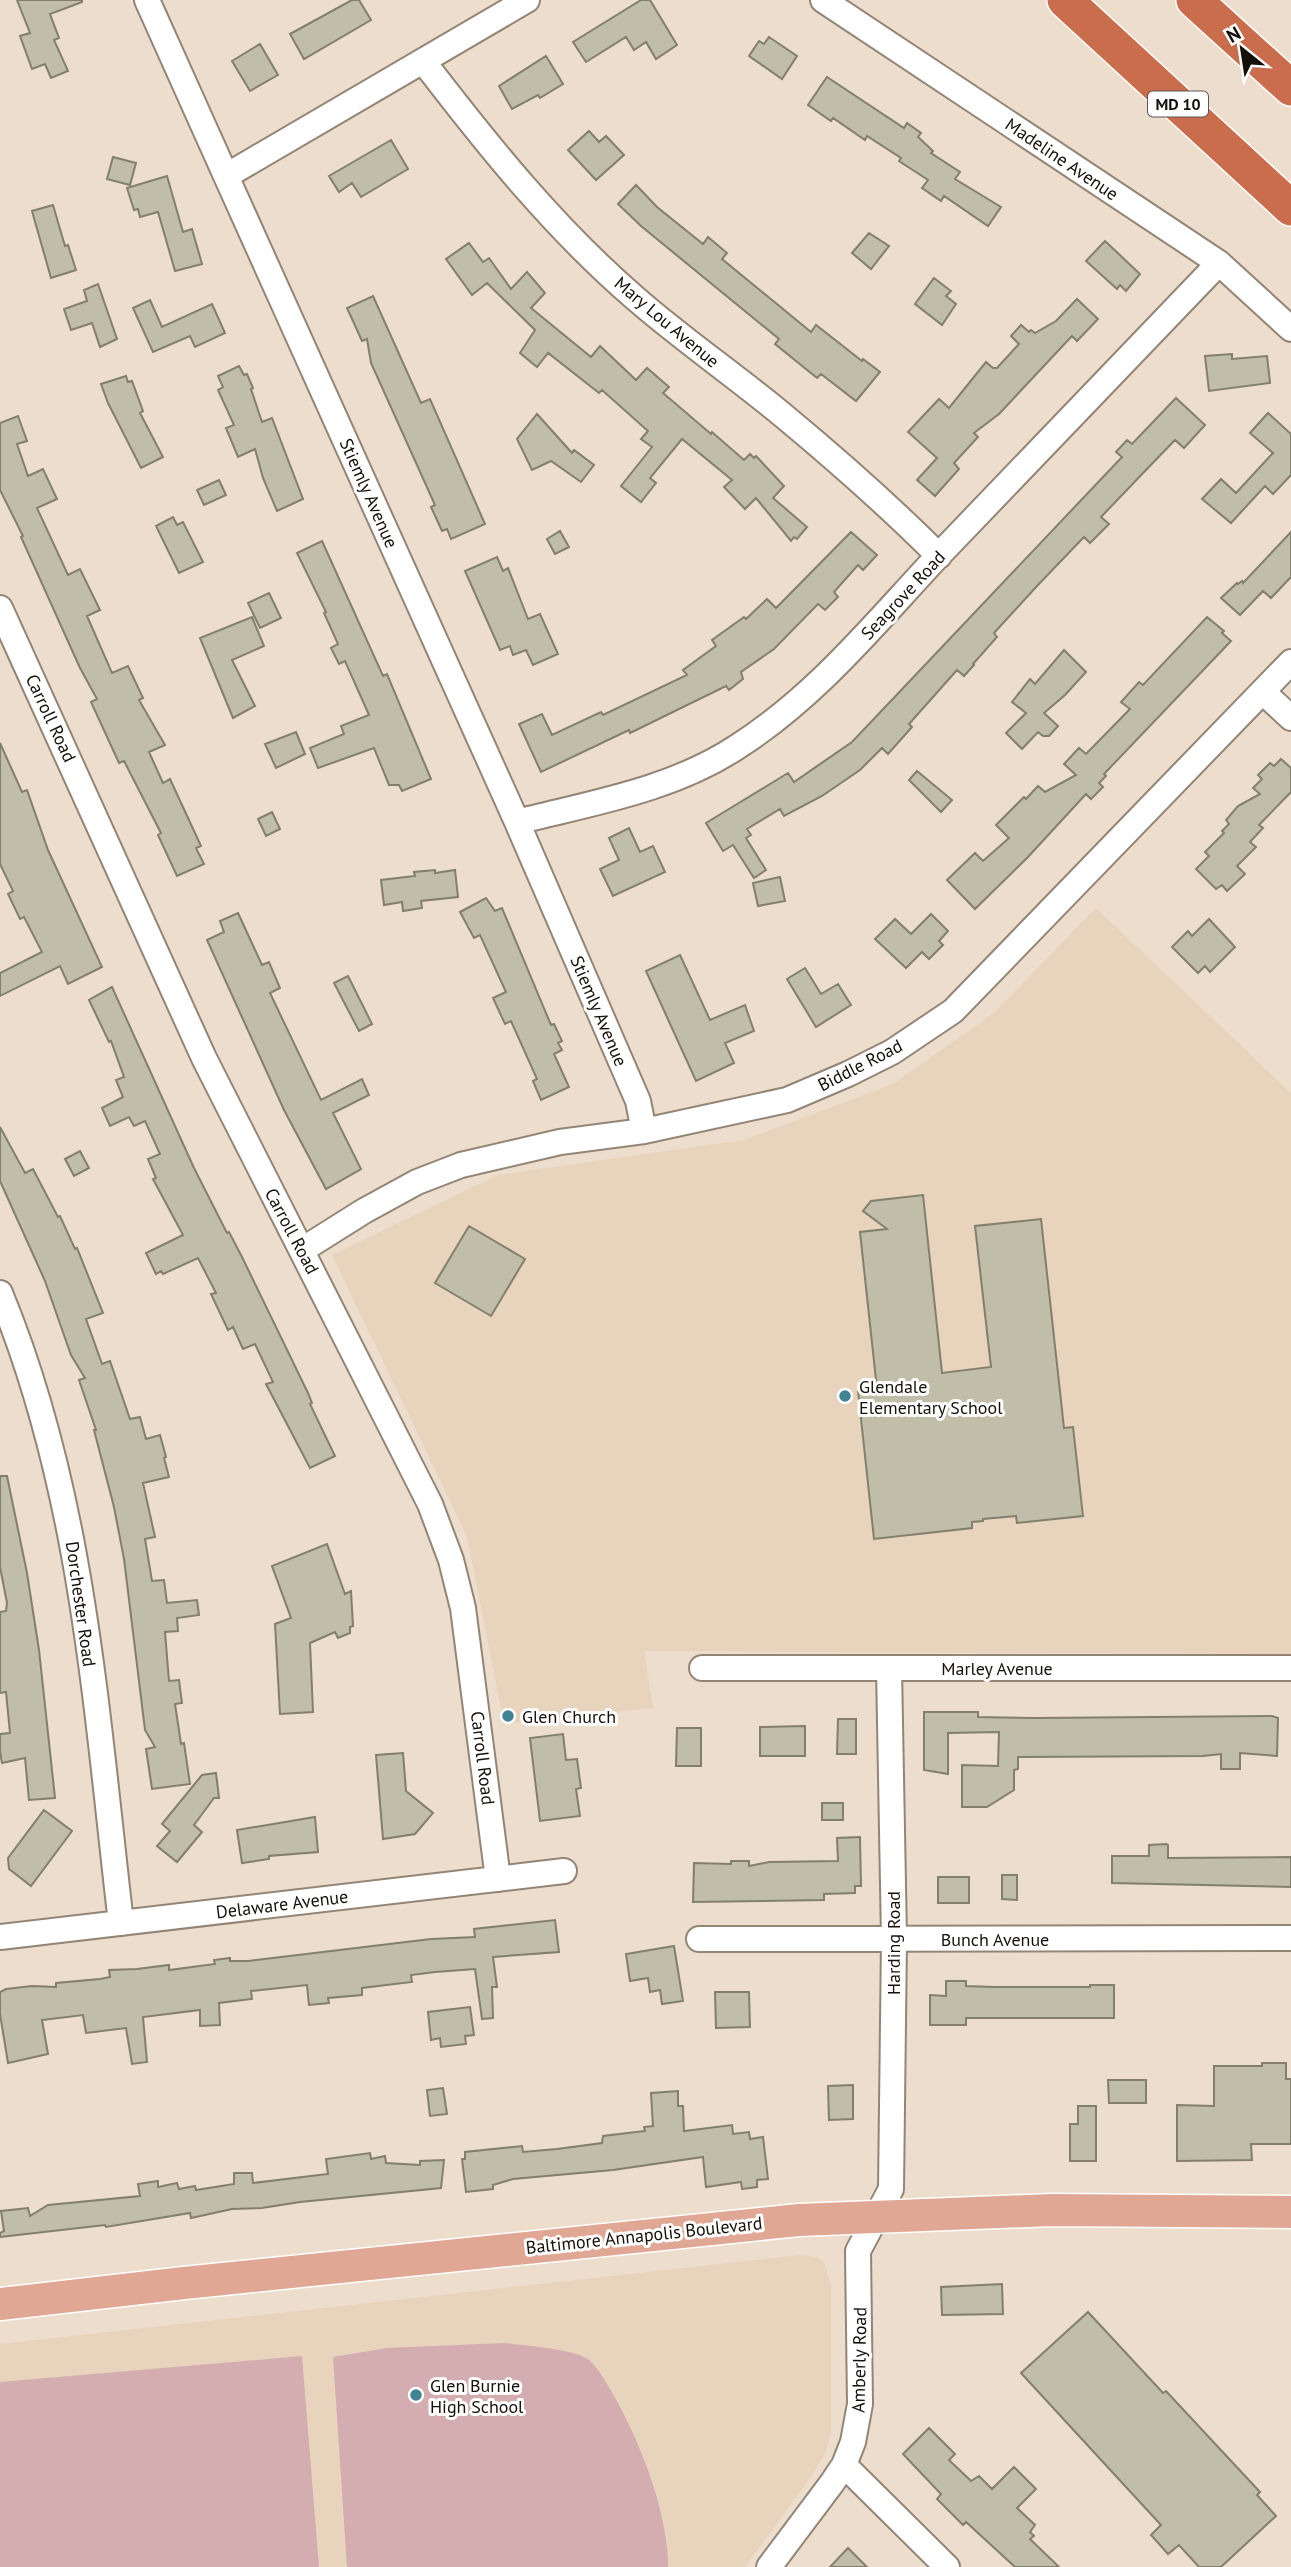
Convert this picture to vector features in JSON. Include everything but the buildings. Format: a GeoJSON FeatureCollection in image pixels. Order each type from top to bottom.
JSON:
{"type":"FeatureCollection","features":[{"type":"Feature","properties":{"kind":"highway","name":"MD 10"},"geometry":{"type":"LineString","coordinates":[[1065,0],[1291,208]]}},
{"type":"Feature","properties":{"kind":"highway"},"geometry":{"type":"LineString","coordinates":[[1194,0],[1291,88]]}},
{"type":"Feature","properties":{"kind":"main road","name":"Baltimore Annapolis Boulevard"},"geometry":{"type":"LineString","coordinates":[[0,2304],[710,2227],[877,2215],[1052,2210],[1291,2212]]}},
{"type":"Feature","properties":{"kind":"street","name":"Stiemly Avenue"},"geometry":{"type":"LineString","coordinates":[[147,0],[517,822],[638,1101],[644,1131]]}},
{"type":"Feature","properties":{"kind":"street"},"geometry":{"type":"LineString","coordinates":[[226,176],[527,0]]}},
{"type":"Feature","properties":{"kind":"street","name":"Madeline Avenue"},"geometry":{"type":"LineString","coordinates":[[823,0],[1219,263],[1291,329]]}},
{"type":"Feature","properties":{"kind":"street","name":"Mary Lou Avenue"},"geometry":{"type":"LineString","coordinates":[[423,61],[500,160],[552,218],[635,298],[785,416],[891,508],[939,556]]}},
{"type":"Feature","properties":{"kind":"street","name":"Seagrove Road"},"geometry":{"type":"LineString","coordinates":[[517,822],[652,787],[706,765],[738,747],[837,667],[939,556],[1219,263]]}},
{"type":"Feature","properties":{"kind":"street","name":"Carroll Road"},"geometry":{"type":"LineString","coordinates":[[0,608],[204,1058],[430,1504],[451,1560],[463,1608],[498,1879]]}},
{"type":"Feature","properties":{"kind":"street","name":"Biddle Road"},"geometry":{"type":"LineString","coordinates":[[302,1250],[364,1210],[417,1182],[461,1165],[559,1142],[644,1131],[787,1100],[892,1052],[953,1011],[1291,662]]}},
{"type":"Feature","properties":{"kind":"street"},"geometry":{"type":"LineString","coordinates":[[1263,692],[1291,718]]}},
{"type":"Feature","properties":{"kind":"street","name":"Dorchester Road"},"geometry":{"type":"LineString","coordinates":[[0,1293],[43,1419],[66,1504],[84,1604],[121,1923]]}},
{"type":"Feature","properties":{"kind":"street","name":"Marley Avenue"},"geometry":{"type":"LineString","coordinates":[[702,1668],[1291,1668]]}},
{"type":"Feature","properties":{"kind":"street","name":"Harding Road"},"geometry":{"type":"LineString","coordinates":[[877,2215],[891,2189],[894,1939],[890,1668]]}},
{"type":"Feature","properties":{"kind":"street","name":"Delaware Avenue"},"geometry":{"type":"LineString","coordinates":[[0,1937],[564,1871]]}},
{"type":"Feature","properties":{"kind":"street","name":"Bunch Avenue"},"geometry":{"type":"LineString","coordinates":[[699,1939],[1291,1938]]}},
{"type":"Feature","properties":{"kind":"street","name":"Amberly Road"},"geometry":{"type":"LineString","coordinates":[[769,2567],[844,2465],[856,2433],[860,2404],[858,2251],[877,2215]]}},
{"type":"Feature","properties":{"kind":"street"},"geometry":{"type":"LineString","coordinates":[[844,2465],[947,2567]]}},
{"type":"Feature","properties":{"kind":"shaded area","name":"Glendale Elementary School"},"geometry":{"type":"Polygon","coordinates":[[[1096,908],[1291,1093],[1291,1654],[644,1651],[653,1708],[504,1724],[467,1536],[332,1255],[498,1175],[744,1140],[893,1084],[994,1013],[1096,908]]]}},
{"type":"Feature","properties":{"kind":"shaded area","name":"Glen Burnie High School"},"geometry":{"type":"Polygon","coordinates":[[[800,2255],[817,2257],[824,2262],[831,2285],[831,2434],[824,2456],[811,2477],[745,2567],[0,2567],[0,2344],[800,2255]]]}},
{"type":"Feature","properties":{"kind":"shaded area"},"geometry":{"type":"Polygon","coordinates":[[[504,2343],[571,2353],[588,2359],[599,2371],[623,2413],[651,2477],[663,2523],[668,2567],[347,2567],[333,2357],[387,2348],[504,2343]]]}},
{"type":"Feature","properties":{"kind":"shaded area"},"geometry":{"type":"Polygon","coordinates":[[[302,2356],[319,2567],[0,2567],[0,2382],[302,2356]]]}},
{"type":"Feature","properties":{"kind":"place","name":"Glendale Elementary School"},"geometry":{"type":"Point","coordinates":[845,1396]}},
{"type":"Feature","properties":{"kind":"place","name":"Glen Church"},"geometry":{"type":"Point","coordinates":[508,1716]}},
{"type":"Feature","properties":{"kind":"place","name":"Glen Burnie High School"},"geometry":{"type":"Point","coordinates":[416,2395]}}]}
